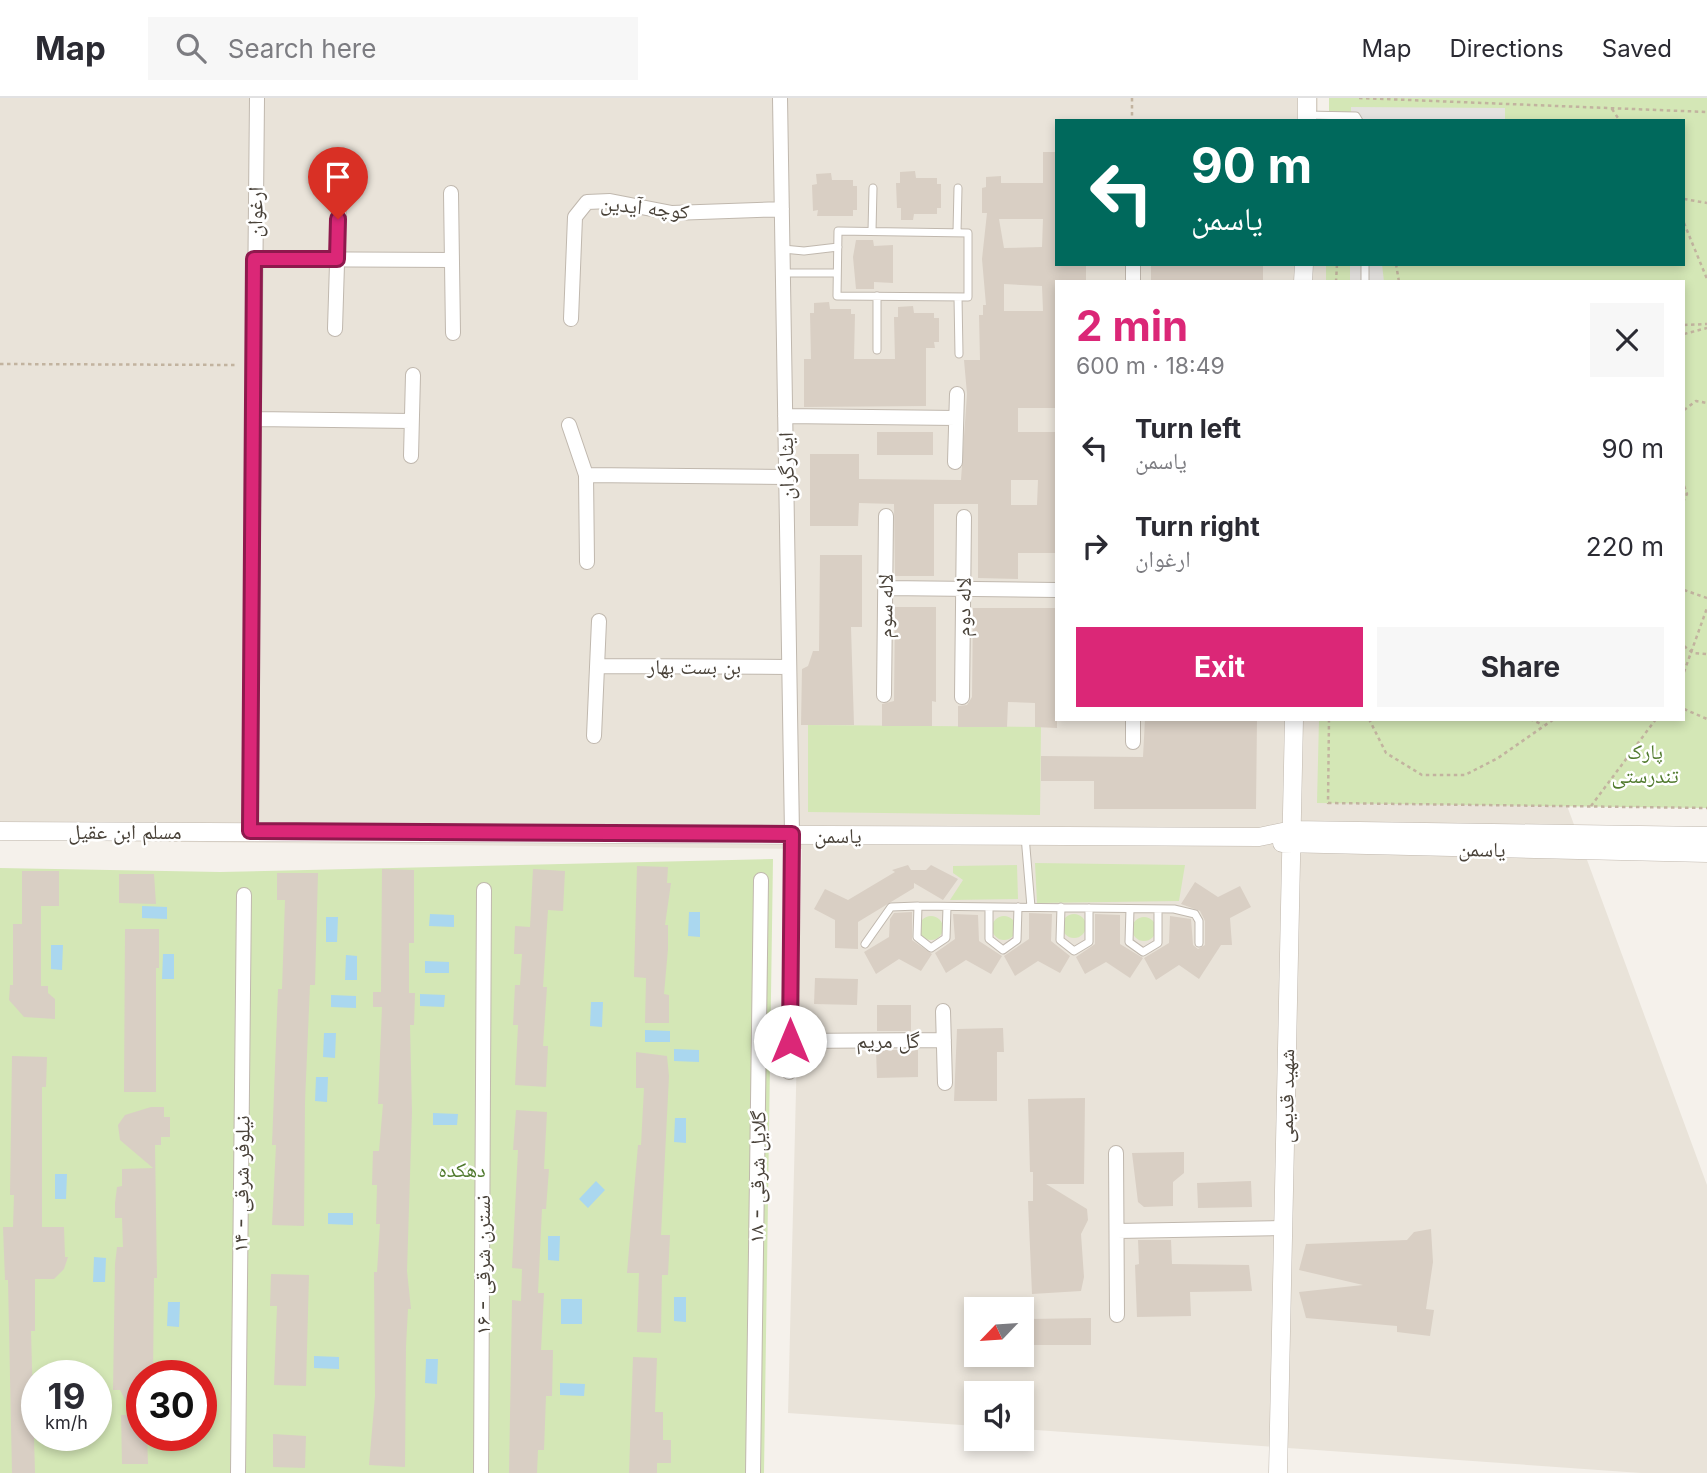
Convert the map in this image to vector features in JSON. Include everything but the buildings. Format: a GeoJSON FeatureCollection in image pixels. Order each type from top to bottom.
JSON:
{"type":"FeatureCollection","features":[{"type":"Feature","properties":{"kind":"street","name":"ارغوان"},"geometry":{"type":"LineString","coordinates":[[250,831],[257,98]]}},
{"type":"Feature","properties":{"kind":"street","name":"ایثارگران"},"geometry":{"type":"LineString","coordinates":[[780,98],[792,834],[789,1072]]}},
{"type":"Feature","properties":{"kind":"street"},"geometry":{"type":"LineString","coordinates":[[451,193],[453,333]]}},
{"type":"Feature","properties":{"kind":"street"},"geometry":{"type":"LineString","coordinates":[[335,329],[339,199]]}},
{"type":"Feature","properties":{"kind":"street","name":"کوچه آیدین"},"geometry":{"type":"LineString","coordinates":[[570,319],[575,217],[587,202],[610,201],[672,214],[782,209]]}},
{"type":"Feature","properties":{"kind":"street"},"geometry":{"type":"LineString","coordinates":[[254,259],[452,260]]}},
{"type":"Feature","properties":{"kind":"street"},"geometry":{"type":"LineString","coordinates":[[411,456],[413,375]]}},
{"type":"Feature","properties":{"kind":"street"},"geometry":{"type":"LineString","coordinates":[[955,462],[957,394]]}},
{"type":"Feature","properties":{"kind":"street"},"geometry":{"type":"LineString","coordinates":[[785,416],[956,418]]}},
{"type":"Feature","properties":{"kind":"street"},"geometry":{"type":"LineString","coordinates":[[252,419],[411,421]]}},
{"type":"Feature","properties":{"kind":"street"},"geometry":{"type":"LineString","coordinates":[[569,425],[586,475],[587,562]]}},
{"type":"Feature","properties":{"kind":"street"},"geometry":{"type":"LineString","coordinates":[[586,475],[786,477]]}},
{"type":"Feature","properties":{"kind":"street","name":"لاله سوم"},"geometry":{"type":"LineString","coordinates":[[884,695],[886,516]]}},
{"type":"Feature","properties":{"kind":"street","name":"لاله دوم"},"geometry":{"type":"LineString","coordinates":[[962,697],[964,517]]}},
{"type":"Feature","properties":{"kind":"street"},"geometry":{"type":"LineString","coordinates":[[886,588],[1055,590]]}},
{"type":"Feature","properties":{"kind":"street"},"geometry":{"type":"LineString","coordinates":[[594,736],[599,621]]}},
{"type":"Feature","properties":{"kind":"street","name":"بن بست بهار"},"geometry":{"type":"LineString","coordinates":[[598,666],[789,667]]}},
{"type":"Feature","properties":{"kind":"street"},"geometry":{"type":"LineString","coordinates":[[1133,721],[1133,742]]}},
{"type":"Feature","properties":{"kind":"street","name":"شهید قدیمی"},"geometry":{"type":"LineString","coordinates":[[1278,1473],[1294,721]]}},
{"type":"Feature","properties":{"kind":"street","name":"مسلم ابن عقیل"},"geometry":{"type":"LineString","coordinates":[[0,831],[250,831]]}},
{"type":"Feature","properties":{"kind":"street","name":"یاسمن"},"geometry":{"type":"LineString","coordinates":[[250,831],[1259,837],[1707,853]]}},
{"type":"Feature","properties":{"kind":"street","name":"یاسمن"},"geometry":{"type":"LineString","coordinates":[[1292,838],[1707,836]]}},
{"type":"Feature","properties":{"kind":"street","name":"گلایل شرقی - ۱۸"},"geometry":{"type":"LineString","coordinates":[[753,1473],[761,880]]}},
{"type":"Feature","properties":{"kind":"street","name":"نسترن شرقی - ۱۶"},"geometry":{"type":"LineString","coordinates":[[481,1473],[484,890]]}},
{"type":"Feature","properties":{"kind":"street","name":"نیلوفر شرقی - ۱۴"},"geometry":{"type":"LineString","coordinates":[[238,1473],[244,894]]}},
{"type":"Feature","properties":{"kind":"street"},"geometry":{"type":"LineString","coordinates":[[943,1011],[945,1083]]}},
{"type":"Feature","properties":{"kind":"street","name":"گل مریم"},"geometry":{"type":"LineString","coordinates":[[790,1041],[944,1040]]}},
{"type":"Feature","properties":{"kind":"street"},"geometry":{"type":"LineString","coordinates":[[1116,1153],[1117,1315]]}},
{"type":"Feature","properties":{"kind":"street"},"geometry":{"type":"LineString","coordinates":[[1117,1231],[1284,1228]]}},
{"type":"Feature","properties":{"kind":"lane"},"geometry":{"type":"LineString","coordinates":[[1307,111],[1356,116],[1358,119]]}},
{"type":"Feature","properties":{"kind":"lane"},"geometry":{"type":"LineString","coordinates":[[872,231],[873,188]]}},
{"type":"Feature","properties":{"kind":"lane"},"geometry":{"type":"LineString","coordinates":[[957,232],[958,188]]}},
{"type":"Feature","properties":{"kind":"lane"},"geometry":{"type":"LineString","coordinates":[[838,231],[957,232],[968,233],[968,297],[837,296],[838,231]]}},
{"type":"Feature","properties":{"kind":"lane"},"geometry":{"type":"LineString","coordinates":[[783,249],[804,251],[838,247]]}},
{"type":"Feature","properties":{"kind":"lane"},"geometry":{"type":"LineString","coordinates":[[783,273],[837,273]]}},
{"type":"Feature","properties":{"kind":"lane"},"geometry":{"type":"LineString","coordinates":[[877,296],[877,350]]}},
{"type":"Feature","properties":{"kind":"lane"},"geometry":{"type":"LineString","coordinates":[[958,297],[960,354]]}},
{"type":"Feature","properties":{"kind":"lane"},"geometry":{"type":"LineString","coordinates":[[1026,836],[1031,907]]}},
{"type":"Feature","properties":{"kind":"lane"},"geometry":{"type":"LineString","coordinates":[[918,906],[917,937],[931,948],[946,938],[947,907]]}},
{"type":"Feature","properties":{"kind":"lane"},"geometry":{"type":"LineString","coordinates":[[865,944],[891,907],[918,906],[1158,909],[1195,914],[1199,921],[1199,943]]}},
{"type":"Feature","properties":{"kind":"lane"},"geometry":{"type":"LineString","coordinates":[[989,907],[989,939],[1003,950],[1017,940],[1018,907]]}},
{"type":"Feature","properties":{"kind":"lane"},"geometry":{"type":"LineString","coordinates":[[1061,907],[1060,940],[1074,951],[1088,942],[1089,908]]}},
{"type":"Feature","properties":{"kind":"lane"},"geometry":{"type":"LineString","coordinates":[[1130,909],[1129,942],[1143,952],[1158,943],[1158,909]]}},
{"type":"Feature","properties":{"kind":"path"},"geometry":{"type":"LineString","coordinates":[[1132,98],[1132,119]]}},
{"type":"Feature","properties":{"kind":"path"},"geometry":{"type":"LineString","coordinates":[[1359,98],[1707,112]]}},
{"type":"Feature","properties":{"kind":"path"},"geometry":{"type":"LineString","coordinates":[[1612,109],[1619,119]]}},
{"type":"Feature","properties":{"kind":"path"},"geometry":{"type":"LineString","coordinates":[[1685,199],[1707,202]]}},
{"type":"Feature","properties":{"kind":"path"},"geometry":{"type":"LineString","coordinates":[[1685,225],[1707,279]]}},
{"type":"Feature","properties":{"kind":"path"},"geometry":{"type":"LineString","coordinates":[[1685,325],[1707,326]]}},
{"type":"Feature","properties":{"kind":"path"},"geometry":{"type":"LineString","coordinates":[[1685,334],[1707,326]]}},
{"type":"Feature","properties":{"kind":"path"},"geometry":{"type":"LineString","coordinates":[[0,364],[253,365]]}},
{"type":"Feature","properties":{"kind":"path"},"geometry":{"type":"LineString","coordinates":[[1685,409],[1696,401],[1707,403]]}},
{"type":"Feature","properties":{"kind":"path"},"geometry":{"type":"LineString","coordinates":[[1685,590],[1707,598]]}},
{"type":"Feature","properties":{"kind":"path"},"geometry":{"type":"LineString","coordinates":[[1685,670],[1707,608]]}},
{"type":"Feature","properties":{"kind":"path"},"geometry":{"type":"LineString","coordinates":[[1685,647],[1693,653],[1707,654]]}},
{"type":"Feature","properties":{"kind":"path"},"geometry":{"type":"LineString","coordinates":[[1685,709],[1707,719]]}},
{"type":"Feature","properties":{"kind":"path"},"geometry":{"type":"LineString","coordinates":[[1329,721],[1328,803],[1707,808]]}},
{"type":"Feature","properties":{"kind":"path"},"geometry":{"type":"LineString","coordinates":[[1370,721],[1386,753],[1422,775],[1465,775],[1498,758],[1550,721]]}},
{"type":"Feature","properties":{"kind":"path"},"geometry":{"type":"LineString","coordinates":[[1534,721],[1543,725]]}},
{"type":"Feature","properties":{"kind":"path"},"geometry":{"type":"LineString","coordinates":[[1591,806],[1655,721]]}},
{"type":"Feature","properties":{"kind":"shaded area"},"geometry":{"type":"Polygon","coordinates":[[[0,98],[1318,98],[1318,119],[1055,119],[1055,266],[1368,266],[1372,280],[1055,280],[1055,721],[1536,721],[1707,1185],[1707,1473],[1641,1473],[1034,1430],[1034,1381],[964,1381],[964,1425],[788,1413],[802,849],[0,840],[0,98]]]}},
{"type":"Feature","properties":{"kind":"shaded area"},"geometry":{"type":"Polygon","coordinates":[[[1351,107],[1505,108],[1505,119],[1351,119],[1351,107]]]}},
{"type":"Feature","properties":{"kind":"shaded area"},"geometry":{"type":"Polygon","coordinates":[[[1350,266],[1382,266],[1384,280],[1350,280],[1350,266]]]}},
{"type":"Feature","properties":{"kind":"green space","name":"پارک تندرستی"},"geometry":{"type":"Polygon","coordinates":[[[1329,98],[1707,98],[1707,808],[1317,803],[1319,721],[1685,721],[1685,280],[1326,280],[1326,266],[1685,266],[1685,119],[1329,119],[1329,98]]]}},
{"type":"Feature","properties":{"kind":"green space"},"geometry":{"type":"Polygon","coordinates":[[[808,725],[1041,727],[1040,815],[808,812],[808,725]]]}},
{"type":"Feature","properties":{"kind":"green space","name":"دهکده"},"geometry":{"type":"Polygon","coordinates":[[[773,859],[764,1473],[0,1473],[0,868],[220,872],[773,859]]]}},
{"type":"Feature","properties":{"kind":"green space"},"geometry":{"type":"Polygon","coordinates":[[[1035,863],[1185,865],[1179,901],[1037,903],[1035,863]]]}},
{"type":"Feature","properties":{"kind":"green space"},"geometry":{"type":"Polygon","coordinates":[[[1017,865],[1018,899],[950,900],[963,880],[953,873],[953,866],[1017,865]]]}},
{"type":"Feature","properties":{"kind":"green space"},"geometry":{"type":"Polygon","coordinates":[[[1074,914],[1083,917],[1086,926],[1083,935],[1074,938],[1065,935],[1062,926],[1065,917],[1074,914]]]}},
{"type":"Feature","properties":{"kind":"green space"},"geometry":{"type":"Polygon","coordinates":[[[931,916],[940,919],[943,928],[940,937],[931,940],[922,937],[919,928],[922,919],[931,916]]]}},
{"type":"Feature","properties":{"kind":"green space"},"geometry":{"type":"Polygon","coordinates":[[[1004,916],[1013,919],[1016,928],[1013,937],[1004,940],[995,937],[992,928],[995,919],[1004,916]]]}},
{"type":"Feature","properties":{"kind":"green space"},"geometry":{"type":"Polygon","coordinates":[[[1144,917],[1153,920],[1156,929],[1153,938],[1144,941],[1135,938],[1132,929],[1135,920],[1144,917]]]}},
{"type":"Feature","properties":{"kind":"water"},"geometry":{"type":"Polygon","coordinates":[[[142,906],[167,907],[167,919],[142,918],[142,906]]]}},
{"type":"Feature","properties":{"kind":"water"},"geometry":{"type":"Polygon","coordinates":[[[689,912],[700,912],[700,937],[688,936],[689,912]]]}},
{"type":"Feature","properties":{"kind":"water"},"geometry":{"type":"Polygon","coordinates":[[[430,914],[454,915],[454,927],[429,926],[430,914]]]}},
{"type":"Feature","properties":{"kind":"water"},"geometry":{"type":"Polygon","coordinates":[[[326,917],[338,917],[337,942],[326,942],[326,917]]]}},
{"type":"Feature","properties":{"kind":"water"},"geometry":{"type":"Polygon","coordinates":[[[51,945],[63,945],[62,970],[51,969],[51,945]]]}},
{"type":"Feature","properties":{"kind":"water"},"geometry":{"type":"Polygon","coordinates":[[[163,954],[174,954],[174,979],[162,979],[163,954]]]}},
{"type":"Feature","properties":{"kind":"water"},"geometry":{"type":"Polygon","coordinates":[[[346,955],[357,956],[357,980],[345,980],[346,955]]]}},
{"type":"Feature","properties":{"kind":"water"},"geometry":{"type":"Polygon","coordinates":[[[425,961],[449,962],[449,973],[425,973],[425,961]]]}},
{"type":"Feature","properties":{"kind":"water"},"geometry":{"type":"Polygon","coordinates":[[[420,994],[445,995],[444,1007],[420,1006],[420,994]]]}},
{"type":"Feature","properties":{"kind":"water"},"geometry":{"type":"Polygon","coordinates":[[[331,995],[356,996],[356,1008],[331,1007],[331,995]]]}},
{"type":"Feature","properties":{"kind":"water"},"geometry":{"type":"Polygon","coordinates":[[[591,1002],[603,1002],[602,1027],[590,1026],[591,1002]]]}},
{"type":"Feature","properties":{"kind":"water"},"geometry":{"type":"Polygon","coordinates":[[[645,1030],[670,1031],[670,1042],[645,1042],[645,1030]]]}},
{"type":"Feature","properties":{"kind":"water"},"geometry":{"type":"Polygon","coordinates":[[[324,1033],[336,1033],[335,1058],[323,1057],[324,1033]]]}},
{"type":"Feature","properties":{"kind":"water"},"geometry":{"type":"Polygon","coordinates":[[[674,1049],[699,1050],[699,1062],[674,1061],[674,1049]]]}},
{"type":"Feature","properties":{"kind":"water"},"geometry":{"type":"Polygon","coordinates":[[[316,1077],[328,1077],[327,1102],[315,1101],[316,1077]]]}},
{"type":"Feature","properties":{"kind":"water"},"geometry":{"type":"Polygon","coordinates":[[[433,1113],[458,1114],[457,1125],[433,1125],[433,1113]]]}},
{"type":"Feature","properties":{"kind":"water"},"geometry":{"type":"Polygon","coordinates":[[[675,1118],[686,1118],[686,1143],[674,1142],[675,1118]]]}},
{"type":"Feature","properties":{"kind":"water"},"geometry":{"type":"Polygon","coordinates":[[[55,1174],[67,1174],[66,1199],[55,1199],[55,1174]]]}},
{"type":"Feature","properties":{"kind":"water"},"geometry":{"type":"Polygon","coordinates":[[[596,1181],[605,1190],[588,1208],[579,1199],[596,1181]]]}},
{"type":"Feature","properties":{"kind":"water"},"geometry":{"type":"Polygon","coordinates":[[[328,1213],[353,1213],[353,1225],[328,1224],[328,1213]]]}},
{"type":"Feature","properties":{"kind":"water"},"geometry":{"type":"Polygon","coordinates":[[[548,1236],[560,1236],[559,1261],[548,1260],[548,1236]]]}},
{"type":"Feature","properties":{"kind":"water"},"geometry":{"type":"Polygon","coordinates":[[[94,1257],[106,1258],[105,1282],[93,1282],[94,1257]]]}},
{"type":"Feature","properties":{"kind":"water"},"geometry":{"type":"Polygon","coordinates":[[[674,1297],[686,1297],[686,1322],[674,1321],[674,1297]]]}},
{"type":"Feature","properties":{"kind":"water"},"geometry":{"type":"Polygon","coordinates":[[[561,1299],[582,1299],[582,1324],[561,1324],[561,1299]]]}},
{"type":"Feature","properties":{"kind":"water"},"geometry":{"type":"Polygon","coordinates":[[[168,1302],[180,1302],[179,1327],[167,1326],[168,1302]]]}},
{"type":"Feature","properties":{"kind":"water"},"geometry":{"type":"Polygon","coordinates":[[[314,1356],[339,1357],[339,1369],[314,1368],[314,1356]]]}},
{"type":"Feature","properties":{"kind":"water"},"geometry":{"type":"Polygon","coordinates":[[[426,1359],[438,1359],[437,1384],[425,1383],[426,1359]]]}},
{"type":"Feature","properties":{"kind":"water"},"geometry":{"type":"Polygon","coordinates":[[[560,1383],[585,1384],[584,1396],[560,1395],[560,1383]]]}},
{"type":"Feature","properties":{"kind":"route"},"geometry":{"type":"LineString","coordinates":[[338,219],[337,259],[254,259],[250,831],[792,834],[790,1041]]}}]}
